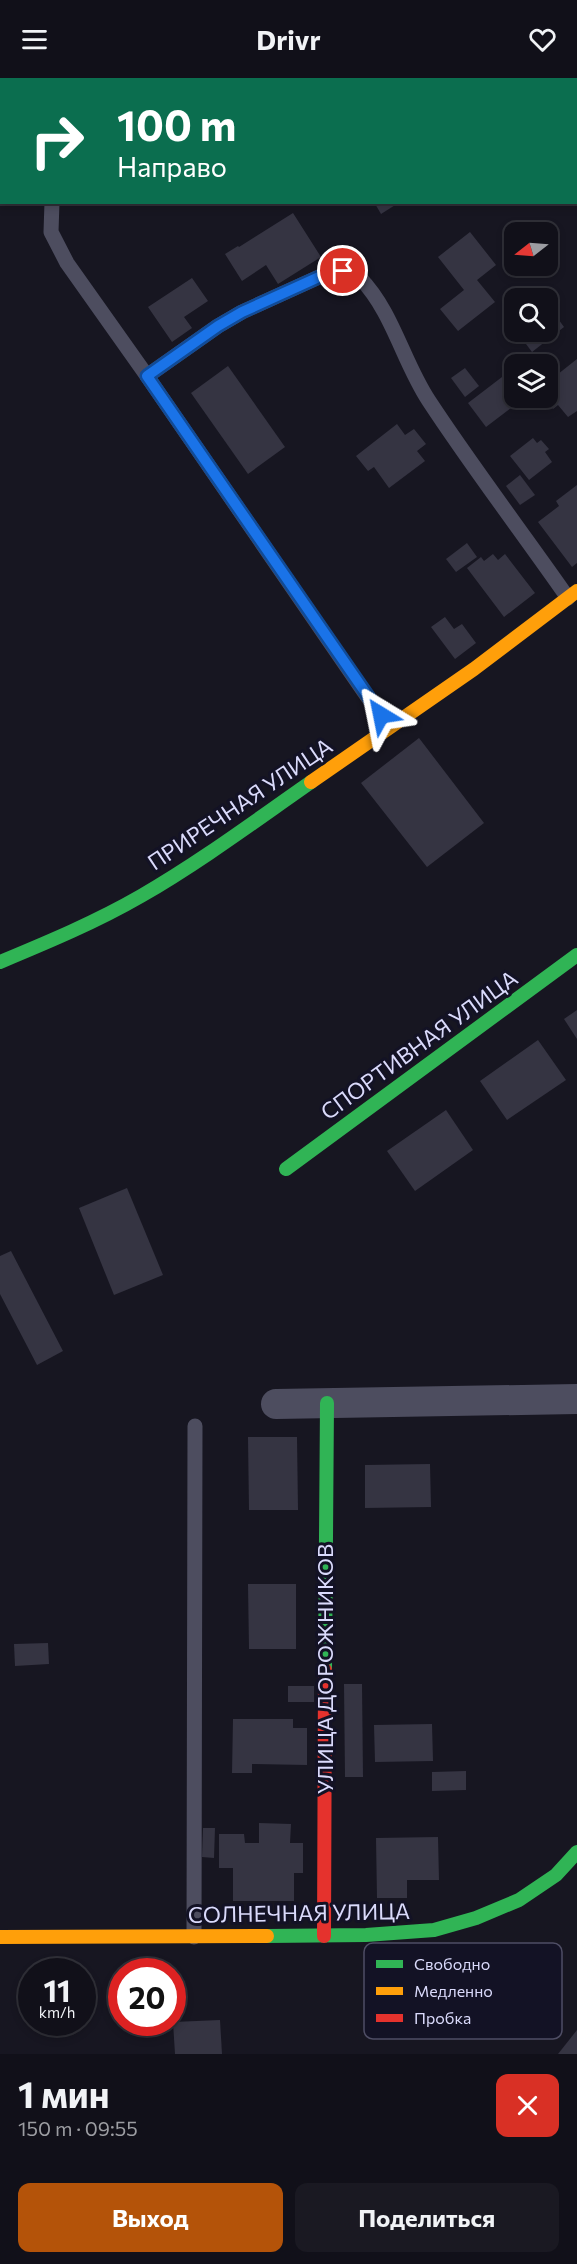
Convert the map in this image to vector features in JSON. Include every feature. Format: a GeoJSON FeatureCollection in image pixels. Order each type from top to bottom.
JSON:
{"type":"FeatureCollection","features":[{"type":"Feature","properties":{"kind":"street","name":"ПРИРЕЧНАЯ УЛИЦА"},"geometry":{"type":"LineString","coordinates":[[0,963],[82,927],[141,896],[206,855],[474,669],[573,595]]}},
{"type":"Feature","properties":{"kind":"street","name":"СПОРТИВНАЯ УЛИЦА"},"geometry":{"type":"LineString","coordinates":[[286,1169],[577,955]]}},
{"type":"Feature","properties":{"kind":"street"},"geometry":{"type":"LineString","coordinates":[[276,1404],[577,1399]]}},
{"type":"Feature","properties":{"kind":"street","name":"УЛИЦА ДОРОЖНИКОВ"},"geometry":{"type":"LineString","coordinates":[[324,1936],[327,1403]]}},
{"type":"Feature","properties":{"kind":"street","name":"СОЛНЕЧНАЯ УЛИЦА"},"geometry":{"type":"LineString","coordinates":[[0,1937],[324,1936],[434,1930],[476,1918],[519,1900],[556,1875],[577,1852]]}},
{"type":"Feature","properties":{"kind":"lane"},"geometry":{"type":"LineString","coordinates":[[52,204],[51,232],[67,263],[381,715]]}},
{"type":"Feature","properties":{"kind":"lane"},"geometry":{"type":"LineString","coordinates":[[147,376],[242,312],[330,272],[343,271],[357,276],[372,292],[383,311],[428,399],[573,595]]}},
{"type":"Feature","properties":{"kind":"lane"},"geometry":{"type":"LineString","coordinates":[[194,1937],[195,1425]]}},
{"type":"Feature","properties":{"kind":"building"},"geometry":{"type":"Polygon","coordinates":[[[375,204],[397,204],[381,214],[375,204]]]}},
{"type":"Feature","properties":{"kind":"building"},"geometry":{"type":"Polygon","coordinates":[[[293,213],[321,257],[278,284],[266,265],[242,281],[225,254],[293,213]]]}},
{"type":"Feature","properties":{"kind":"building"},"geometry":{"type":"Polygon","coordinates":[[[470,232],[496,265],[477,280],[495,302],[458,331],[440,309],[464,290],[438,257],[470,232]]]}},
{"type":"Feature","properties":{"kind":"building"},"geometry":{"type":"Polygon","coordinates":[[[192,278],[208,301],[184,317],[192,328],[172,342],[148,307],[192,278]]]}},
{"type":"Feature","properties":{"kind":"building"},"geometry":{"type":"Polygon","coordinates":[[[558,319],[564,327],[558,332],[558,319]]]}},
{"type":"Feature","properties":{"kind":"building"},"geometry":{"type":"Polygon","coordinates":[[[524,342],[545,342],[532,352],[524,342]]]}},
{"type":"Feature","properties":{"kind":"building"},"geometry":{"type":"Polygon","coordinates":[[[577,359],[577,411],[568,417],[558,405],[558,374],[577,359]]]}},
{"type":"Feature","properties":{"kind":"building"},"geometry":{"type":"Polygon","coordinates":[[[228,366],[285,447],[248,474],[191,393],[228,366]]]}},
{"type":"Feature","properties":{"kind":"building"},"geometry":{"type":"Polygon","coordinates":[[[465,368],[479,386],[465,397],[451,378],[465,368]]]}},
{"type":"Feature","properties":{"kind":"building"},"geometry":{"type":"Polygon","coordinates":[[[502,377],[504,380],[504,408],[511,408],[486,427],[468,403],[502,377]]]}},
{"type":"Feature","properties":{"kind":"building"},"geometry":{"type":"Polygon","coordinates":[[[397,424],[405,435],[414,429],[426,444],[417,451],[425,461],[389,488],[374,467],[368,471],[356,456],[397,424]]]}},
{"type":"Feature","properties":{"kind":"building"},"geometry":{"type":"Polygon","coordinates":[[[533,438],[537,443],[541,440],[549,449],[545,452],[552,462],[529,480],[510,456],[533,438]]]}},
{"type":"Feature","properties":{"kind":"building"},"geometry":{"type":"Polygon","coordinates":[[[520,475],[535,495],[520,505],[506,486],[520,475]]]}},
{"type":"Feature","properties":{"kind":"building"},"geometry":{"type":"Polygon","coordinates":[[[577,485],[577,563],[572,567],[538,522],[559,506],[556,501],[577,485]]]}},
{"type":"Feature","properties":{"kind":"building"},"geometry":{"type":"Polygon","coordinates":[[[467,543],[477,557],[456,572],[446,559],[467,543]]]}},
{"type":"Feature","properties":{"kind":"building"},"geometry":{"type":"Polygon","coordinates":[[[493,554],[498,560],[505,554],[535,593],[504,617],[467,568],[481,557],[484,561],[493,554]]]}},
{"type":"Feature","properties":{"kind":"building"},"geometry":{"type":"Polygon","coordinates":[[[445,617],[454,629],[462,624],[476,643],[455,659],[431,627],[445,617]]]}},
{"type":"Feature","properties":{"kind":"building"},"geometry":{"type":"Polygon","coordinates":[[[419,738],[484,823],[427,867],[361,783],[419,738]]]}},
{"type":"Feature","properties":{"kind":"building"},"geometry":{"type":"Polygon","coordinates":[[[577,1010],[577,1039],[564,1019],[577,1010]]]}},
{"type":"Feature","properties":{"kind":"building"},"geometry":{"type":"Polygon","coordinates":[[[538,1040],[566,1080],[507,1120],[480,1081],[538,1040]]]}},
{"type":"Feature","properties":{"kind":"building"},"geometry":{"type":"Polygon","coordinates":[[[446,1110],[473,1150],[415,1191],[387,1151],[446,1110]]]}},
{"type":"Feature","properties":{"kind":"building"},"geometry":{"type":"Polygon","coordinates":[[[127,1188],[163,1275],[114,1295],[79,1208],[127,1188]]]}},
{"type":"Feature","properties":{"kind":"building"},"geometry":{"type":"Polygon","coordinates":[[[11,1251],[63,1351],[37,1365],[0,1294],[0,1256],[11,1251]]]}},
{"type":"Feature","properties":{"kind":"building"},"geometry":{"type":"Polygon","coordinates":[[[248,1437],[297,1437],[298,1510],[249,1510],[248,1437]]]}},
{"type":"Feature","properties":{"kind":"building"},"geometry":{"type":"Polygon","coordinates":[[[430,1464],[431,1507],[365,1508],[365,1465],[430,1464]]]}},
{"type":"Feature","properties":{"kind":"building"},"geometry":{"type":"Polygon","coordinates":[[[248,1584],[296,1584],[296,1649],[249,1649],[248,1584]]]}},
{"type":"Feature","properties":{"kind":"building"},"geometry":{"type":"Polygon","coordinates":[[[48,1643],[49,1664],[15,1666],[14,1644],[48,1643]]]}},
{"type":"Feature","properties":{"kind":"building"},"geometry":{"type":"Polygon","coordinates":[[[344,1684],[362,1684],[363,1777],[345,1777],[344,1684]]]}},
{"type":"Feature","properties":{"kind":"building"},"geometry":{"type":"Polygon","coordinates":[[[288,1686],[314,1686],[314,1702],[288,1702],[288,1686]]]}},
{"type":"Feature","properties":{"kind":"building"},"geometry":{"type":"Polygon","coordinates":[[[233,1719],[293,1719],[293,1728],[307,1728],[307,1765],[252,1764],[252,1773],[232,1773],[233,1719]]]}},
{"type":"Feature","properties":{"kind":"building"},"geometry":{"type":"Polygon","coordinates":[[[432,1724],[433,1761],[375,1762],[374,1725],[432,1724]]]}},
{"type":"Feature","properties":{"kind":"building"},"geometry":{"type":"Polygon","coordinates":[[[466,1771],[466,1790],[432,1791],[432,1772],[466,1771]]]}},
{"type":"Feature","properties":{"kind":"building"},"geometry":{"type":"Polygon","coordinates":[[[259,1823],[291,1824],[290,1843],[303,1843],[303,1873],[294,1873],[294,1901],[233,1901],[233,1868],[219,1868],[219,1834],[244,1834],[245,1843],[259,1843],[259,1823]]]}},
{"type":"Feature","properties":{"kind":"building"},"geometry":{"type":"Polygon","coordinates":[[[203,1828],[215,1828],[214,1858],[202,1857],[203,1828]]]}},
{"type":"Feature","properties":{"kind":"building"},"geometry":{"type":"Polygon","coordinates":[[[438,1837],[439,1880],[407,1880],[407,1898],[377,1898],[376,1838],[438,1837]]]}},
{"type":"Feature","properties":{"kind":"building"},"geometry":{"type":"Polygon","coordinates":[[[220,2020],[222,2054],[175,2054],[174,2036],[186,2036],[186,2021],[220,2020]]]}},
{"type":"Feature","properties":{"kind":"building"},"geometry":{"type":"Polygon","coordinates":[[[577,2030],[577,2054],[558,2054],[577,2030]]]}},
{"type":"Feature","properties":{"kind":"traffic: fast"},"geometry":{"type":"LineString","coordinates":[[0,962],[89,923],[141,896],[206,855],[311,782]]}},
{"type":"Feature","properties":{"kind":"traffic: fast"},"geometry":{"type":"LineString","coordinates":[[286,1169],[577,955]]}},
{"type":"Feature","properties":{"kind":"traffic: fast"},"geometry":{"type":"LineString","coordinates":[[325,1670],[327,1403]]}},
{"type":"Feature","properties":{"kind":"traffic: fast"},"geometry":{"type":"LineString","coordinates":[[267,1936],[366,1935],[434,1930],[476,1918],[519,1900],[556,1875],[577,1852]]}},
{"type":"Feature","properties":{"kind":"traffic: slow"},"geometry":{"type":"LineString","coordinates":[[311,782],[474,669],[577,591]]}},
{"type":"Feature","properties":{"kind":"traffic: slow"},"geometry":{"type":"LineString","coordinates":[[0,1937],[267,1936]]}},
{"type":"Feature","properties":{"kind":"traffic: jam"},"geometry":{"type":"LineString","coordinates":[[324,1936],[325,1670]]}},
{"type":"Feature","properties":{"kind":"route"},"geometry":{"type":"LineString","coordinates":[[343,271],[330,272],[242,312],[147,376],[381,715]]}}]}
